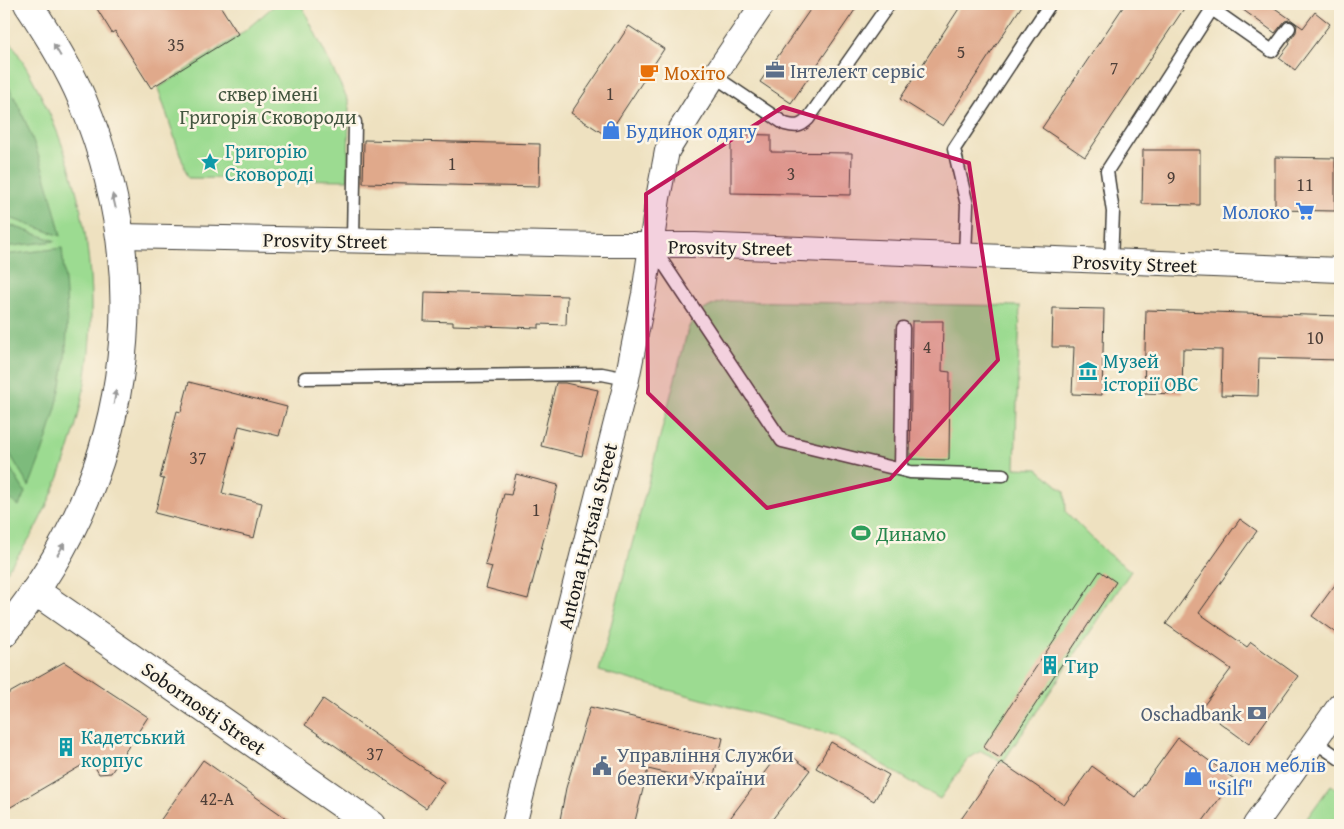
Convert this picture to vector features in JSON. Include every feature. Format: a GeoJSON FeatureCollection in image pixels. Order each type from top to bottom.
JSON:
{"type":"FeatureCollection","features":[{"type":"Feature","properties":{"kind":"main road"},"geometry":{"type":"LineString","coordinates":[[4,633],[36,591],[67,539],[81,510],[101,455],[112,414],[120,374],[124,326],[124,279],[120,236],[108,175],[96,136],[81,98],[66,66],[28,4]]}},
{"type":"Feature","properties":{"kind":"main road","name":"Sobornosti Street"},"geometry":{"type":"LineString","coordinates":[[36,591],[372,825]]}},
{"type":"Feature","properties":{"kind":"street","name":"Antona Hrytsaia Street"},"geometry":{"type":"LineString","coordinates":[[514,825],[627,379],[652,246],[658,198],[667,151],[714,76],[763,4]]}},
{"type":"Feature","properties":{"kind":"street","name":"Prosvity Street"},"geometry":{"type":"LineString","coordinates":[[120,236],[652,246],[695,245],[1340,270]]}},
{"type":"Feature","properties":{"kind":"street"},"geometry":{"type":"LineString","coordinates":[[1255,825],[1340,705]]}},
{"type":"Feature","properties":{"kind":"lane"},"geometry":{"type":"LineString","coordinates":[[714,76],[785,124],[796,127],[808,119],[888,4]]}},
{"type":"Feature","properties":{"kind":"lane"},"geometry":{"type":"LineString","coordinates":[[965,256],[967,205],[954,149],[1050,4]]}},
{"type":"Feature","properties":{"kind":"lane"},"geometry":{"type":"LineString","coordinates":[[1111,262],[1113,212],[1107,172],[1212,9],[1272,51],[1289,28]]}},
{"type":"Feature","properties":{"kind":"lane"},"geometry":{"type":"LineString","coordinates":[[353,240],[355,122]]}},
{"type":"Feature","properties":{"kind":"lane"},"geometry":{"type":"LineString","coordinates":[[652,246],[782,441],[910,472],[1003,475]]}},
{"type":"Feature","properties":{"kind":"lane"},"geometry":{"type":"LineString","coordinates":[[901,469],[902,328]]}},
{"type":"Feature","properties":{"kind":"lane"},"geometry":{"type":"LineString","coordinates":[[305,378],[602,374],[627,379]]}},
{"type":"Feature","properties":{"kind":"lane"},"geometry":{"type":"LineString","coordinates":[[1314,741],[1340,759]]}},
{"type":"Feature","properties":{"kind":"highlighted area"},"geometry":{"type":"Polygon","coordinates":[[[783,107],[969,163],[998,360],[890,479],[767,508],[648,393],[646,194],[783,107]]]}},
{"type":"Feature","properties":{"kind":"green space","name":"сквер імені Григорія Сковороди"},"geometry":{"type":"Polygon","coordinates":[[[276,4],[301,4],[349,102],[348,180],[188,178],[158,88],[241,34],[276,4]]]}},
{"type":"Feature","properties":{"kind":"green space"},"geometry":{"type":"Polygon","coordinates":[[[4,32],[38,89],[64,149],[81,211],[90,274],[90,338],[81,401],[64,464],[37,525],[26,545],[4,575],[4,32]]]}},
{"type":"Feature","properties":{"kind":"green space"},"geometry":{"type":"Polygon","coordinates":[[[4,78],[31,135],[51,195],[61,236],[4,216],[4,78]]]}},
{"type":"Feature","properties":{"kind":"green space"},"geometry":{"type":"Polygon","coordinates":[[[4,223],[56,241],[4,247],[4,223]]]}},
{"type":"Feature","properties":{"kind":"green space"},"geometry":{"type":"Polygon","coordinates":[[[62,248],[67,311],[65,363],[51,426],[29,486],[4,444],[4,255],[62,248]]]}},
{"type":"Feature","properties":{"kind":"green space","name":"Динамо"},"geometry":{"type":"Polygon","coordinates":[[[728,301],[1020,306],[1015,468],[1038,469],[1065,492],[1066,512],[1107,553],[1131,571],[1003,762],[981,751],[968,759],[940,799],[833,735],[599,671],[688,329],[699,313],[716,304],[728,301]]]}},
{"type":"Feature","properties":{"kind":"green space"},"geometry":{"type":"Polygon","coordinates":[[[4,458],[25,492],[19,506],[4,496],[4,458]]]}},
{"type":"Feature","properties":{"kind":"green space"},"geometry":{"type":"Polygon","coordinates":[[[1331,785],[1340,791],[1340,825],[1302,825],[1331,785]]]}},
{"type":"Feature","properties":{"kind":"building"},"geometry":{"type":"Polygon","coordinates":[[[94,4],[219,4],[238,34],[151,88],[115,31],[112,33],[94,4]]]}},
{"type":"Feature","properties":{"kind":"building"},"geometry":{"type":"Polygon","coordinates":[[[814,4],[859,4],[791,103],[760,82],[814,4]]]}},
{"type":"Feature","properties":{"kind":"building"},"geometry":{"type":"Polygon","coordinates":[[[962,4],[1023,4],[943,126],[900,99],[962,4]]]}},
{"type":"Feature","properties":{"kind":"building"},"geometry":{"type":"Polygon","coordinates":[[[1125,4],[1187,4],[1085,157],[1042,128],[1125,4]]]}},
{"type":"Feature","properties":{"kind":"building"},"geometry":{"type":"Polygon","coordinates":[[[1235,4],[1269,4],[1303,28],[1315,12],[1330,24],[1295,70],[1279,58],[1290,44],[1289,42],[1296,32],[1297,25],[1289,20],[1285,21],[1275,33],[1235,4]]]}},
{"type":"Feature","properties":{"kind":"building"},"geometry":{"type":"Polygon","coordinates":[[[629,26],[664,49],[607,136],[571,113],[629,26]]]}},
{"type":"Feature","properties":{"kind":"building"},"geometry":{"type":"Polygon","coordinates":[[[731,134],[771,135],[771,152],[852,153],[851,195],[731,193],[731,134]]]}},
{"type":"Feature","properties":{"kind":"building"},"geometry":{"type":"Polygon","coordinates":[[[364,140],[540,144],[539,187],[363,183],[364,140]]]}},
{"type":"Feature","properties":{"kind":"building"},"geometry":{"type":"Polygon","coordinates":[[[1143,150],[1200,150],[1200,205],[1142,204],[1143,150]]]}},
{"type":"Feature","properties":{"kind":"building"},"geometry":{"type":"Polygon","coordinates":[[[1275,157],[1335,158],[1335,211],[1275,210],[1275,157]]]}},
{"type":"Feature","properties":{"kind":"building"},"geometry":{"type":"Polygon","coordinates":[[[425,292],[567,296],[566,325],[539,324],[539,328],[453,325],[453,322],[424,321],[425,292]]]}},
{"type":"Feature","properties":{"kind":"building","name":"Музей історії ОВС"},"geometry":{"type":"Polygon","coordinates":[[[1053,308],[1104,309],[1102,395],[1072,394],[1074,347],[1052,347],[1053,308]]]}},
{"type":"Feature","properties":{"kind":"building"},"geometry":{"type":"Polygon","coordinates":[[[1146,310],[1340,316],[1340,360],[1259,358],[1258,396],[1221,395],[1222,350],[1183,349],[1182,394],[1144,393],[1146,310]]]}},
{"type":"Feature","properties":{"kind":"building"},"geometry":{"type":"Polygon","coordinates":[[[912,321],[943,321],[942,371],[950,372],[949,460],[910,459],[912,321]]]}},
{"type":"Feature","properties":{"kind":"building"},"geometry":{"type":"Polygon","coordinates":[[[189,382],[287,407],[279,436],[239,426],[222,493],[262,503],[254,538],[155,513],[164,479],[160,478],[177,411],[181,412],[189,382]]]}},
{"type":"Feature","properties":{"kind":"building"},"geometry":{"type":"Polygon","coordinates":[[[556,383],[598,390],[582,456],[541,446],[556,383]]]}},
{"type":"Feature","properties":{"kind":"building"},"geometry":{"type":"Polygon","coordinates":[[[516,474],[558,485],[528,599],[486,588],[492,567],[485,565],[504,494],[511,495],[516,474]]]}},
{"type":"Feature","properties":{"kind":"building"},"geometry":{"type":"Polygon","coordinates":[[[1240,519],[1257,531],[1199,613],[1247,647],[1251,642],[1298,676],[1249,744],[1201,709],[1231,669],[1166,624],[1240,519]]]}},
{"type":"Feature","properties":{"kind":"building","name":"Тир"},"geometry":{"type":"Polygon","coordinates":[[[1100,571],[1116,582],[1000,758],[983,747],[1100,571]]]}},
{"type":"Feature","properties":{"kind":"building"},"geometry":{"type":"Polygon","coordinates":[[[1340,578],[1340,636],[1312,616],[1340,578]]]}},
{"type":"Feature","properties":{"kind":"building","name":"Кадетський корпус"},"geometry":{"type":"Polygon","coordinates":[[[64,662],[148,717],[111,773],[99,774],[91,760],[4,811],[4,696],[64,662]]]}},
{"type":"Feature","properties":{"kind":"building"},"geometry":{"type":"Polygon","coordinates":[[[323,699],[444,782],[426,808],[305,725],[323,699]]]}},
{"type":"Feature","properties":{"kind":"building","name":"Управління Служби безпеки України"},"geometry":{"type":"Polygon","coordinates":[[[590,707],[723,738],[712,784],[648,769],[634,825],[559,825],[566,788],[590,707]]]}},
{"type":"Feature","properties":{"kind":"building"},"geometry":{"type":"Polygon","coordinates":[[[1178,738],[1234,779],[1200,825],[957,825],[1001,762],[1064,805],[1092,766],[1135,797],[1178,738]]]}},
{"type":"Feature","properties":{"kind":"building"},"geometry":{"type":"Polygon","coordinates":[[[831,742],[889,775],[874,801],[816,768],[831,742]]]}},
{"type":"Feature","properties":{"kind":"building"},"geometry":{"type":"Polygon","coordinates":[[[782,749],[810,770],[768,825],[725,825],[782,749]]]}},
{"type":"Feature","properties":{"kind":"building"},"geometry":{"type":"Polygon","coordinates":[[[203,760],[296,825],[157,825],[203,760]]]}},
{"type":"Feature","properties":{"kind":"place","name":"Інтелект сервіс"},"geometry":{"type":"Point","coordinates":[775,70]}},
{"type":"Feature","properties":{"kind":"place","name":"Мохіто"},"geometry":{"type":"Point","coordinates":[649,72]}},
{"type":"Feature","properties":{"kind":"place","name":"Будинок одягу"},"geometry":{"type":"Point","coordinates":[611,130]}},
{"type":"Feature","properties":{"kind":"place","name":"Григорію Сковороді"},"geometry":{"type":"Point","coordinates":[210,162]}},
{"type":"Feature","properties":{"kind":"place","name":"Молоко"},"geometry":{"type":"Point","coordinates":[1305,211]}},
{"type":"Feature","properties":{"kind":"place","name":"Музей історії ОВС"},"geometry":{"type":"Point","coordinates":[1088,371]}},
{"type":"Feature","properties":{"kind":"place","name":"Динамо"},"geometry":{"type":"Point","coordinates":[861,533]}},
{"type":"Feature","properties":{"kind":"place","name":"Тир"},"geometry":{"type":"Point","coordinates":[1050,665]}},
{"type":"Feature","properties":{"kind":"place","name":"Oschadbank"},"geometry":{"type":"Point","coordinates":[1257,713]}},
{"type":"Feature","properties":{"kind":"place","name":"Кадетський корпус"},"geometry":{"type":"Point","coordinates":[66,747]}},
{"type":"Feature","properties":{"kind":"place","name":"Управління Служби безпеки України"},"geometry":{"type":"Point","coordinates":[602,766]}},
{"type":"Feature","properties":{"kind":"place","name":"Салон меблів \"Silf\""},"geometry":{"type":"Point","coordinates":[1193,776]}}]}
